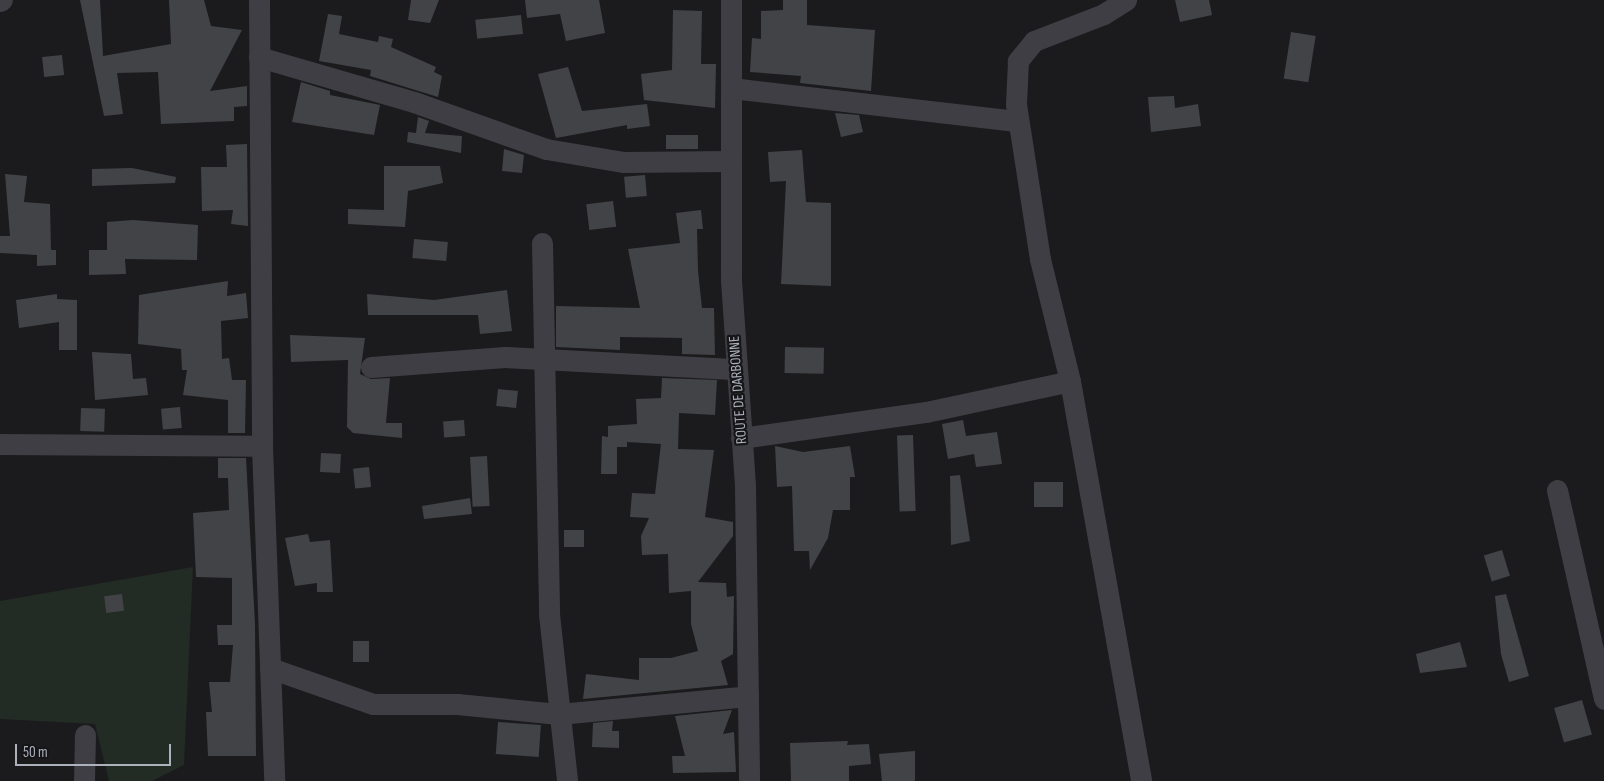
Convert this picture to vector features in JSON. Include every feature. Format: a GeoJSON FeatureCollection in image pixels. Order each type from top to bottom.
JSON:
{"type":"FeatureCollection","features":[{"type":"Feature","properties":{"kind":"street"},"geometry":{"type":"LineString","coordinates":[[259,0],[262,446],[274,781]]}},
{"type":"Feature","properties":{"kind":"street","name":"ROUTE DE DARBONNE"},"geometry":{"type":"LineString","coordinates":[[731,0],[731,161],[737,369],[742,438],[749,781]]}},
{"type":"Feature","properties":{"kind":"street"},"geometry":{"type":"LineString","coordinates":[[1126,0],[1104,14],[1034,40],[1018,60],[1018,121],[1040,259],[1070,381],[1141,781]]}},
{"type":"Feature","properties":{"kind":"street"},"geometry":{"type":"LineString","coordinates":[[259,57],[414,102],[546,149],[624,162],[731,161]]}},
{"type":"Feature","properties":{"kind":"street"},"geometry":{"type":"LineString","coordinates":[[731,88],[1018,121]]}},
{"type":"Feature","properties":{"kind":"street"},"geometry":{"type":"LineString","coordinates":[[542,243],[549,614],[567,781]]}},
{"type":"Feature","properties":{"kind":"street"},"geometry":{"type":"LineString","coordinates":[[371,367],[506,357],[737,369]]}},
{"type":"Feature","properties":{"kind":"street"},"geometry":{"type":"LineString","coordinates":[[742,438],[926,412],[1070,381]]}},
{"type":"Feature","properties":{"kind":"street"},"geometry":{"type":"LineString","coordinates":[[0,444],[262,446]]}},
{"type":"Feature","properties":{"kind":"street"},"geometry":{"type":"LineString","coordinates":[[1556,490],[1604,699]]}},
{"type":"Feature","properties":{"kind":"street"},"geometry":{"type":"LineString","coordinates":[[270,668],[373,704],[457,704],[559,714],[748,696]]}},
{"type":"Feature","properties":{"kind":"street"},"geometry":{"type":"LineString","coordinates":[[84,781],[85,735]]}},
{"type":"Feature","properties":{"kind":"shaded area"},"geometry":{"type":"Polygon","coordinates":[[[193,567],[184,765],[152,781],[109,781],[95,724],[0,719],[0,601],[193,567]]]}},
{"type":"Feature","properties":{"kind":"building"},"geometry":{"type":"Polygon","coordinates":[[[80,0],[100,0],[103,56],[171,44],[169,0],[204,0],[211,26],[242,30],[210,91],[247,86],[247,106],[234,107],[234,121],[161,124],[158,72],[117,73],[123,114],[104,116],[80,0]]]}},
{"type":"Feature","properties":{"kind":"building"},"geometry":{"type":"Polygon","coordinates":[[[411,0],[439,0],[430,23],[408,20],[411,0]]]}},
{"type":"Feature","properties":{"kind":"building"},"geometry":{"type":"Polygon","coordinates":[[[525,0],[599,0],[605,33],[566,41],[560,14],[527,18],[525,0]]]}},
{"type":"Feature","properties":{"kind":"building"},"geometry":{"type":"Polygon","coordinates":[[[783,0],[807,0],[807,25],[875,30],[871,91],[800,83],[801,76],[750,72],[752,38],[761,39],[761,11],[783,10],[783,0]]]}},
{"type":"Feature","properties":{"kind":"building"},"geometry":{"type":"Polygon","coordinates":[[[1175,0],[1209,0],[1212,15],[1180,22],[1175,0]]]}},
{"type":"Feature","properties":{"kind":"building"},"geometry":{"type":"Polygon","coordinates":[[[673,10],[702,11],[701,64],[716,64],[715,108],[644,100],[641,74],[672,70],[673,10]]]}},
{"type":"Feature","properties":{"kind":"building"},"geometry":{"type":"Polygon","coordinates":[[[328,14],[342,16],[339,34],[378,42],[379,36],[393,39],[391,47],[436,67],[434,72],[442,76],[438,97],[370,76],[371,70],[319,61],[328,14]]]}},
{"type":"Feature","properties":{"kind":"building"},"geometry":{"type":"Polygon","coordinates":[[[521,15],[523,34],[477,39],[475,20],[521,15]]]}},
{"type":"Feature","properties":{"kind":"building"},"geometry":{"type":"Polygon","coordinates":[[[1291,32],[1316,36],[1308,82],[1284,78],[1291,32]]]}},
{"type":"Feature","properties":{"kind":"building"},"geometry":{"type":"Polygon","coordinates":[[[62,55],[64,75],[44,77],[42,57],[62,55]]]}},
{"type":"Feature","properties":{"kind":"building"},"geometry":{"type":"Polygon","coordinates":[[[568,67],[582,111],[647,104],[650,126],[627,129],[627,125],[556,138],[538,74],[568,67]]]}},
{"type":"Feature","properties":{"kind":"building"},"geometry":{"type":"Polygon","coordinates":[[[301,82],[330,91],[330,95],[380,105],[374,135],[292,122],[301,82]]]}},
{"type":"Feature","properties":{"kind":"building"},"geometry":{"type":"Polygon","coordinates":[[[1174,96],[1175,108],[1198,104],[1201,126],[1151,132],[1148,97],[1174,96]]]}},
{"type":"Feature","properties":{"kind":"building"},"geometry":{"type":"Polygon","coordinates":[[[835,113],[859,115],[863,132],[841,137],[835,113]]]}},
{"type":"Feature","properties":{"kind":"building"},"geometry":{"type":"Polygon","coordinates":[[[418,117],[429,121],[425,133],[462,136],[461,153],[407,142],[408,132],[416,133],[418,117]]]}},
{"type":"Feature","properties":{"kind":"building"},"geometry":{"type":"Polygon","coordinates":[[[666,135],[698,135],[698,149],[666,149],[666,135]]]}},
{"type":"Feature","properties":{"kind":"building"},"geometry":{"type":"Polygon","coordinates":[[[247,144],[248,226],[231,224],[233,210],[202,211],[201,167],[227,167],[226,145],[247,144]]]}},
{"type":"Feature","properties":{"kind":"building"},"geometry":{"type":"Polygon","coordinates":[[[504,149],[524,155],[522,173],[502,171],[504,149]]]}},
{"type":"Feature","properties":{"kind":"building"},"geometry":{"type":"Polygon","coordinates":[[[802,150],[806,202],[831,203],[831,286],[781,284],[786,181],[770,182],[768,152],[802,150]]]}},
{"type":"Feature","properties":{"kind":"building"},"geometry":{"type":"Polygon","coordinates":[[[384,166],[440,166],[443,183],[408,191],[405,227],[348,224],[348,209],[384,210],[384,166]]]}},
{"type":"Feature","properties":{"kind":"building"},"geometry":{"type":"Polygon","coordinates":[[[132,168],[176,177],[175,183],[92,186],[92,169],[132,168]]]}},
{"type":"Feature","properties":{"kind":"building"},"geometry":{"type":"Polygon","coordinates":[[[5,174],[27,176],[24,202],[50,204],[51,250],[56,250],[56,265],[37,266],[37,255],[0,253],[0,236],[10,236],[5,174]]]}},
{"type":"Feature","properties":{"kind":"building"},"geometry":{"type":"Polygon","coordinates":[[[645,175],[647,196],[626,198],[624,177],[645,175]]]}},
{"type":"Feature","properties":{"kind":"building"},"geometry":{"type":"Polygon","coordinates":[[[613,201],[616,227],[589,230],[586,204],[613,201]]]}},
{"type":"Feature","properties":{"kind":"building"},"geometry":{"type":"Polygon","coordinates":[[[701,210],[703,229],[697,229],[698,271],[702,308],[714,308],[715,355],[682,354],[682,338],[620,337],[620,350],[556,347],[556,306],[640,308],[628,249],[680,243],[676,213],[701,210]]]}},
{"type":"Feature","properties":{"kind":"building"},"geometry":{"type":"Polygon","coordinates":[[[133,220],[198,225],[197,260],[125,259],[126,274],[89,275],[89,250],[107,250],[107,222],[133,220]]]}},
{"type":"Feature","properties":{"kind":"building"},"geometry":{"type":"Polygon","coordinates":[[[414,239],[448,242],[446,261],[412,258],[414,239]]]}},
{"type":"Feature","properties":{"kind":"building"},"geometry":{"type":"Polygon","coordinates":[[[228,281],[227,296],[246,293],[248,318],[221,321],[222,359],[229,358],[232,380],[246,380],[245,433],[228,433],[228,400],[183,395],[187,370],[182,370],[181,349],[138,344],[139,295],[228,281]]]}},
{"type":"Feature","properties":{"kind":"building"},"geometry":{"type":"Polygon","coordinates":[[[507,290],[512,331],[480,334],[478,315],[368,315],[367,294],[434,300],[507,290]]]}},
{"type":"Feature","properties":{"kind":"building"},"geometry":{"type":"Polygon","coordinates":[[[57,294],[57,299],[77,300],[77,350],[59,350],[59,322],[19,328],[16,300],[57,294]]]}},
{"type":"Feature","properties":{"kind":"building"},"geometry":{"type":"Polygon","coordinates":[[[290,335],[365,338],[360,374],[371,379],[390,378],[386,423],[402,423],[402,438],[353,433],[347,427],[348,360],[291,362],[290,335]]]}},
{"type":"Feature","properties":{"kind":"building"},"geometry":{"type":"Polygon","coordinates":[[[785,347],[824,348],[824,374],[785,373],[785,347]]]}},
{"type":"Feature","properties":{"kind":"building"},"geometry":{"type":"Polygon","coordinates":[[[92,352],[131,354],[133,379],[146,378],[148,395],[95,400],[92,352]]]}},
{"type":"Feature","properties":{"kind":"building"},"geometry":{"type":"Polygon","coordinates":[[[662,378],[717,380],[715,415],[679,413],[678,449],[714,450],[705,517],[733,522],[733,536],[698,582],[726,583],[727,597],[734,596],[733,654],[721,661],[728,685],[583,699],[586,674],[639,680],[639,658],[671,658],[698,651],[691,624],[691,591],[669,593],[668,554],[642,555],[641,536],[649,518],[630,517],[632,493],[655,494],[661,444],[627,442],[627,447],[617,447],[617,474],[601,474],[602,436],[608,437],[608,426],[637,424],[636,399],[661,398],[662,378]]]}},
{"type":"Feature","properties":{"kind":"building"},"geometry":{"type":"Polygon","coordinates":[[[498,389],[518,391],[516,408],[496,406],[498,389]]]}},
{"type":"Feature","properties":{"kind":"building"},"geometry":{"type":"Polygon","coordinates":[[[180,407],[182,428],[163,430],[161,409],[180,407]]]}},
{"type":"Feature","properties":{"kind":"building"},"geometry":{"type":"Polygon","coordinates":[[[81,408],[105,409],[104,432],[80,431],[81,408]]]}},
{"type":"Feature","properties":{"kind":"building"},"geometry":{"type":"Polygon","coordinates":[[[464,420],[465,436],[444,437],[443,421],[464,420]]]}},
{"type":"Feature","properties":{"kind":"building"},"geometry":{"type":"Polygon","coordinates":[[[963,420],[966,436],[997,432],[1002,464],[976,467],[974,454],[948,459],[942,424],[963,420]]]}},
{"type":"Feature","properties":{"kind":"building"},"geometry":{"type":"Polygon","coordinates":[[[913,435],[916,511],[900,512],[897,436],[913,435]]]}},
{"type":"Feature","properties":{"kind":"building"},"geometry":{"type":"Polygon","coordinates":[[[775,446],[803,452],[850,446],[855,477],[850,477],[850,510],[833,510],[828,538],[810,570],[809,551],[794,551],[792,486],[777,487],[775,446]]]}},
{"type":"Feature","properties":{"kind":"building"},"geometry":{"type":"Polygon","coordinates":[[[321,453],[341,454],[340,473],[320,472],[321,453]]]}},
{"type":"Feature","properties":{"kind":"building"},"geometry":{"type":"Polygon","coordinates":[[[487,456],[490,506],[473,507],[470,457],[487,456]]]}},
{"type":"Feature","properties":{"kind":"building"},"geometry":{"type":"Polygon","coordinates":[[[218,458],[246,458],[255,624],[256,756],[208,756],[206,712],[212,712],[209,682],[230,682],[233,645],[218,645],[217,625],[232,625],[232,578],[196,577],[193,513],[229,510],[228,478],[218,478],[218,458]]]}},
{"type":"Feature","properties":{"kind":"building"},"geometry":{"type":"Polygon","coordinates":[[[369,467],[371,487],[355,489],[353,469],[369,467]]]}},
{"type":"Feature","properties":{"kind":"building"},"geometry":{"type":"Polygon","coordinates":[[[960,475],[970,541],[951,545],[950,476],[960,475]]]}},
{"type":"Feature","properties":{"kind":"building"},"geometry":{"type":"Polygon","coordinates":[[[1034,482],[1063,482],[1063,507],[1034,507],[1034,482]]]}},
{"type":"Feature","properties":{"kind":"building"},"geometry":{"type":"Polygon","coordinates":[[[470,498],[472,514],[424,519],[422,506],[470,498]]]}},
{"type":"Feature","properties":{"kind":"building"},"geometry":{"type":"Polygon","coordinates":[[[564,530],[584,530],[584,547],[564,547],[564,530]]]}},
{"type":"Feature","properties":{"kind":"building"},"geometry":{"type":"Polygon","coordinates":[[[308,534],[310,542],[330,540],[333,592],[317,592],[317,583],[295,586],[285,538],[308,534]]]}},
{"type":"Feature","properties":{"kind":"building"},"geometry":{"type":"Polygon","coordinates":[[[1502,550],[1510,576],[1492,581],[1484,556],[1502,550]]]}},
{"type":"Feature","properties":{"kind":"building"},"geometry":{"type":"Polygon","coordinates":[[[122,594],[124,611],[106,613],[104,596],[122,594]]]}},
{"type":"Feature","properties":{"kind":"building"},"geometry":{"type":"Polygon","coordinates":[[[1506,594],[1529,676],[1509,682],[1501,654],[1495,596],[1506,594]]]}},
{"type":"Feature","properties":{"kind":"building"},"geometry":{"type":"Polygon","coordinates":[[[353,641],[369,641],[369,662],[353,662],[353,641]]]}},
{"type":"Feature","properties":{"kind":"building"},"geometry":{"type":"Polygon","coordinates":[[[1460,642],[1467,667],[1420,673],[1416,654],[1460,642]]]}},
{"type":"Feature","properties":{"kind":"building"},"geometry":{"type":"Polygon","coordinates":[[[1582,700],[1592,735],[1564,743],[1554,708],[1582,700]]]}},
{"type":"Feature","properties":{"kind":"building"},"geometry":{"type":"Polygon","coordinates":[[[732,710],[723,734],[734,732],[736,772],[673,773],[672,756],[685,756],[675,716],[732,710]]]}},
{"type":"Feature","properties":{"kind":"building"},"geometry":{"type":"Polygon","coordinates":[[[613,721],[612,731],[619,731],[619,748],[592,747],[593,723],[613,721]]]}},
{"type":"Feature","properties":{"kind":"building"},"geometry":{"type":"Polygon","coordinates":[[[498,722],[541,725],[539,757],[496,754],[498,722]]]}},
{"type":"Feature","properties":{"kind":"building"},"geometry":{"type":"Polygon","coordinates":[[[848,741],[847,745],[869,744],[871,764],[849,766],[849,781],[791,781],[790,743],[848,741]]]}},
{"type":"Feature","properties":{"kind":"building"},"geometry":{"type":"Polygon","coordinates":[[[915,751],[915,781],[882,781],[879,754],[915,751]]]}}]}
